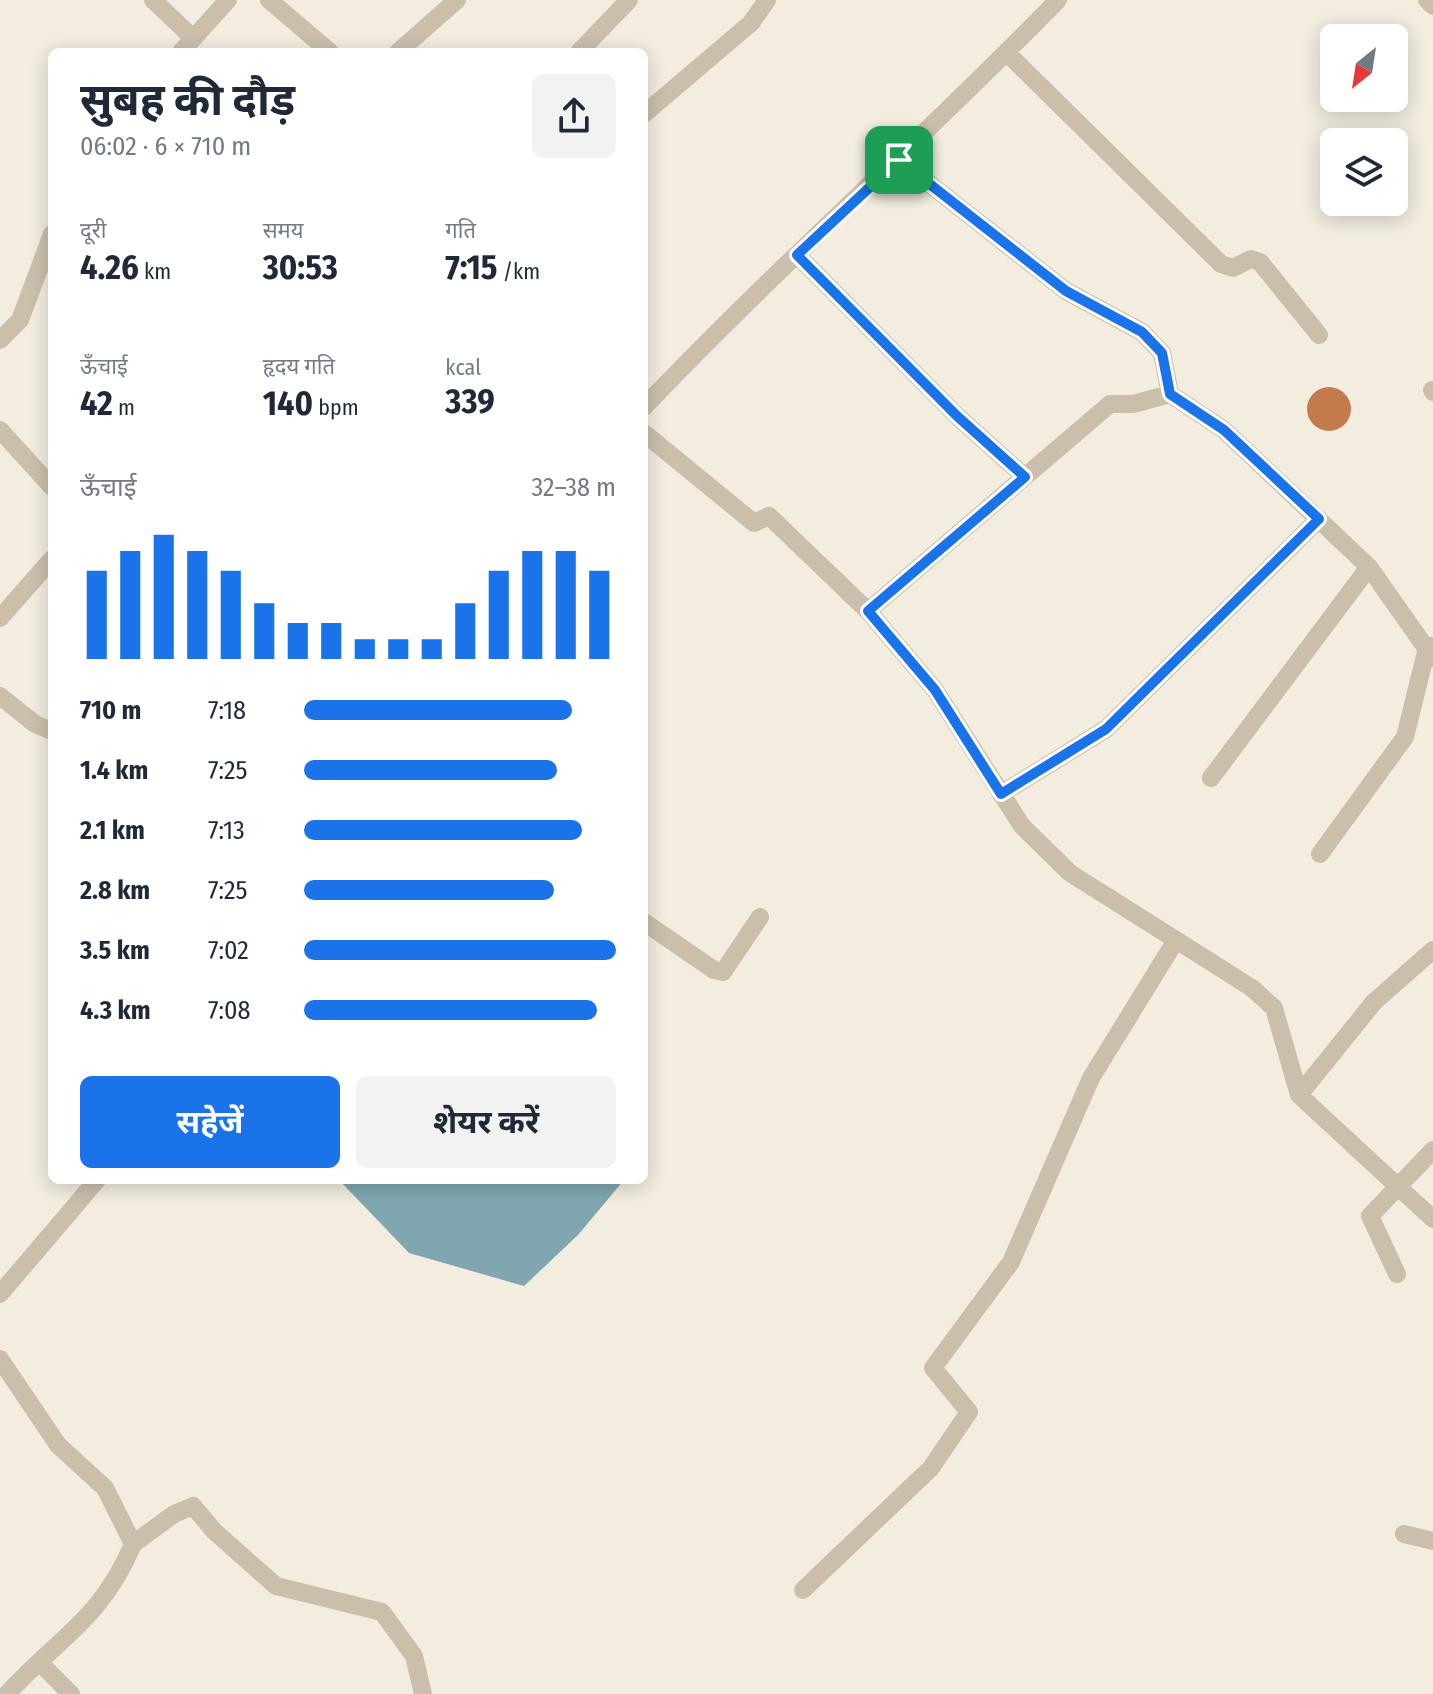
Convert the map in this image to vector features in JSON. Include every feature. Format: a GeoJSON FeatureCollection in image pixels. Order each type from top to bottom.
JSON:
{"type":"FeatureCollection","features":[{"type":"Feature","properties":{"kind":"street"},"geometry":{"type":"LineString","coordinates":[[153,0],[187,45],[228,0]]}},
{"type":"Feature","properties":{"kind":"street"},"geometry":{"type":"LineString","coordinates":[[269,0],[325,48]]}},
{"type":"Feature","properties":{"kind":"street"},"geometry":{"type":"LineString","coordinates":[[403,48],[457,0]]}},
{"type":"Feature","properties":{"kind":"street"},"geometry":{"type":"LineString","coordinates":[[583,48],[629,0]]}},
{"type":"Feature","properties":{"kind":"street"},"geometry":{"type":"LineString","coordinates":[[648,111],[751,23],[767,0]]}},
{"type":"Feature","properties":{"kind":"street"},"geometry":{"type":"LineString","coordinates":[[648,403],[797,255],[899,160],[1058,0]]}},
{"type":"Feature","properties":{"kind":"street"},"geometry":{"type":"LineString","coordinates":[[1427,0],[1433,6]]}},
{"type":"Feature","properties":{"kind":"street"},"geometry":{"type":"LineString","coordinates":[[1007,53],[1221,264],[1233,268],[1251,259],[1260,262],[1319,335]]}},
{"type":"Feature","properties":{"kind":"street"},"geometry":{"type":"LineString","coordinates":[[899,160],[1066,291],[1142,332],[1162,353],[1170,394],[1224,430],[1369,567],[1431,651],[1405,737],[1320,854]]}},
{"type":"Feature","properties":{"kind":"street"},"geometry":{"type":"LineString","coordinates":[[0,340],[20,320],[48,245]]}},
{"type":"Feature","properties":{"kind":"street"},"geometry":{"type":"LineString","coordinates":[[797,255],[957,416],[1025,477]]}},
{"type":"Feature","properties":{"kind":"street"},"geometry":{"type":"LineString","coordinates":[[868,611],[1110,404],[1133,404],[1170,394]]}},
{"type":"Feature","properties":{"kind":"street"},"geometry":{"type":"LineString","coordinates":[[0,430],[48,483]]}},
{"type":"Feature","properties":{"kind":"street"},"geometry":{"type":"LineString","coordinates":[[648,436],[754,523],[769,516],[868,611],[935,690],[1022,826],[1070,873],[1252,988],[1274,1008],[1299,1095],[1433,1219]]}},
{"type":"Feature","properties":{"kind":"street"},"geometry":{"type":"LineString","coordinates":[[1001,794],[1106,729],[1319,519]]}},
{"type":"Feature","properties":{"kind":"street"},"geometry":{"type":"LineString","coordinates":[[0,618],[48,564]]}},
{"type":"Feature","properties":{"kind":"street"},"geometry":{"type":"LineString","coordinates":[[1211,778],[1369,567]]}},
{"type":"Feature","properties":{"kind":"street"},"geometry":{"type":"LineString","coordinates":[[0,696],[35,724],[48,729]]}},
{"type":"Feature","properties":{"kind":"street"},"geometry":{"type":"LineString","coordinates":[[648,925],[714,970],[723,972],[760,917]]}},
{"type":"Feature","properties":{"kind":"street"},"geometry":{"type":"LineString","coordinates":[[803,1590],[931,1468],[969,1412],[933,1368],[1011,1262],[1091,1078],[1176,940]]}},
{"type":"Feature","properties":{"kind":"street"},"geometry":{"type":"LineString","coordinates":[[1299,1095],[1374,1002],[1433,950]]}},
{"type":"Feature","properties":{"kind":"street"},"geometry":{"type":"LineString","coordinates":[[1397,1274],[1370,1216],[1395,1186],[1433,1150]]}},
{"type":"Feature","properties":{"kind":"street"},"geometry":{"type":"LineString","coordinates":[[0,1294],[94,1184]]}},
{"type":"Feature","properties":{"kind":"street"},"geometry":{"type":"LineString","coordinates":[[0,1359],[58,1445],[105,1488],[133,1544]]}},
{"type":"Feature","properties":{"kind":"street"},"geometry":{"type":"LineString","coordinates":[[7,1694],[84,1624],[119,1578],[133,1544],[174,1514],[193,1506],[214,1531],[276,1586],[382,1612],[414,1656],[423,1694]]}},
{"type":"Feature","properties":{"kind":"street"},"geometry":{"type":"LineString","coordinates":[[1404,1534],[1433,1541]]}},
{"type":"Feature","properties":{"kind":"street"},"geometry":{"type":"LineString","coordinates":[[40,1663],[71,1694]]}},
{"type":"Feature","properties":{"kind":"water"},"geometry":{"type":"Polygon","coordinates":[[[343,1184],[621,1184],[578,1235],[524,1286],[409,1253],[343,1184]]]}},
{"type":"Feature","properties":{"kind":"building"},"geometry":{"type":"Polygon","coordinates":[[[1329,387],[1344,394],[1351,409],[1344,424],[1329,431],[1314,424],[1307,409],[1314,394],[1329,387]]]}},
{"type":"Feature","properties":{"kind":"route"},"geometry":{"type":"LineString","coordinates":[[899,160],[1066,291],[1142,332],[1162,353],[1170,394],[1224,430],[1319,519],[1220,613],[1106,729],[1001,794],[935,690],[868,611],[1025,477],[957,416],[797,255],[899,160]]}}]}
